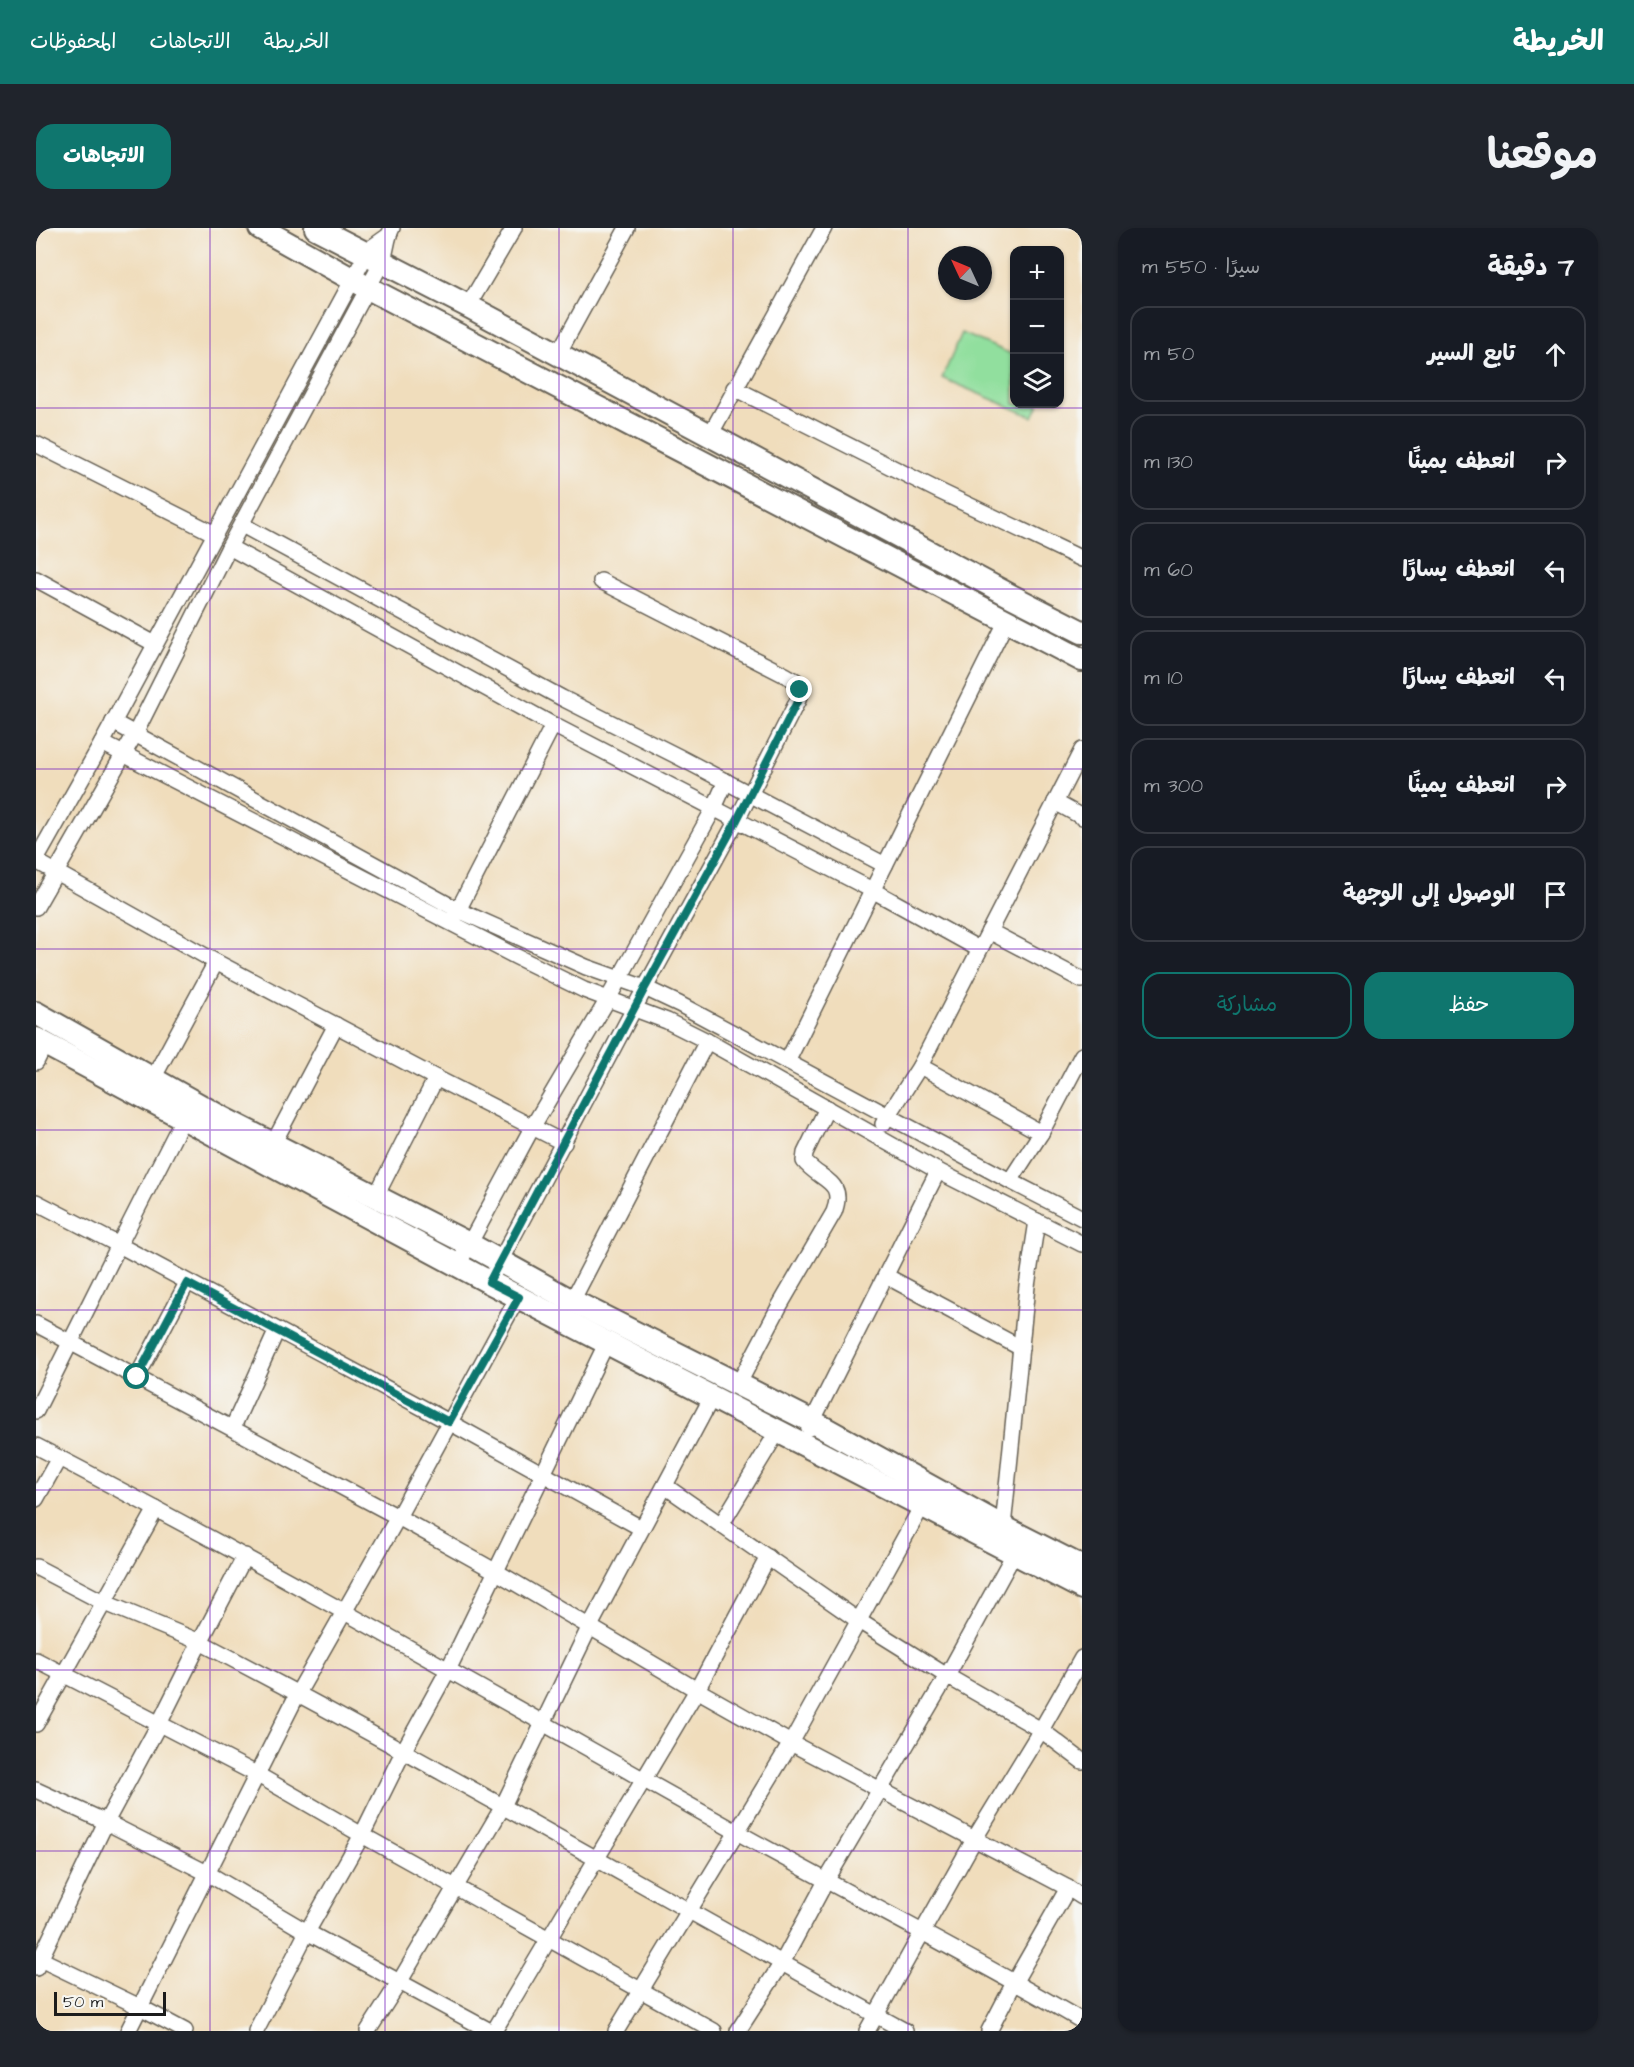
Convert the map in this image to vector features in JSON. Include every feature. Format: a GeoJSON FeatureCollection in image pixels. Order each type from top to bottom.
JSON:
{"type":"FeatureCollection","features":[{"type":"Feature","properties":{"kind":"main road"},"geometry":{"type":"LineString","coordinates":[[260,228],[361,284],[1082,660]]}},
{"type":"Feature","properties":{"kind":"main road"},"geometry":{"type":"LineString","coordinates":[[316,228],[468,306],[1082,632]]}},
{"type":"Feature","properties":{"kind":"main road"},"geometry":{"type":"LineString","coordinates":[[36,1013],[148,1087],[183,1119],[489,1282],[1082,1588]]}},
{"type":"Feature","properties":{"kind":"main road"},"geometry":{"type":"LineString","coordinates":[[39,1048],[148,1087],[224,1119],[470,1244],[572,1301],[813,1422],[1082,1568]]}},
{"type":"Feature","properties":{"kind":"street"},"geometry":{"type":"LineString","coordinates":[[468,306],[514,228]]}},
{"type":"Feature","properties":{"kind":"street"},"geometry":{"type":"LineString","coordinates":[[558,354],[627,228]]}},
{"type":"Feature","properties":{"kind":"street"},"geometry":{"type":"LineString","coordinates":[[710,435],[824,228]]}},
{"type":"Feature","properties":{"kind":"street"},"geometry":{"type":"LineString","coordinates":[[36,907],[135,734],[242,525],[374,258],[385,255],[390,232]]}},
{"type":"Feature","properties":{"kind":"street"},"geometry":{"type":"LineString","coordinates":[[361,284],[215,534],[36,860],[216,962],[564,1143]]}},
{"type":"Feature","properties":{"kind":"street"},"geometry":{"type":"LineString","coordinates":[[734,388],[1082,560]]}},
{"type":"Feature","properties":{"kind":"street"},"geometry":{"type":"LineString","coordinates":[[36,444],[215,534]]}},
{"type":"Feature","properties":{"kind":"street"},"geometry":{"type":"LineString","coordinates":[[242,525],[562,698],[885,865]]}},
{"type":"Feature","properties":{"kind":"street"},"geometry":{"type":"LineString","coordinates":[[229,547],[552,725],[872,890],[979,949]]}},
{"type":"Feature","properties":{"kind":"street"},"geometry":{"type":"LineString","coordinates":[[36,579],[155,644]]}},
{"type":"Feature","properties":{"kind":"street"},"geometry":{"type":"LineString","coordinates":[[489,1282],[751,794],[798,700],[800,690],[796,681],[601,581]]}},
{"type":"Feature","properties":{"kind":"street"},"geometry":{"type":"LineString","coordinates":[[787,1062],[1007,620]]}},
{"type":"Feature","properties":{"kind":"street"},"geometry":{"type":"LineString","coordinates":[[113,722],[458,910],[586,967],[645,988],[1082,1218]]}},
{"type":"Feature","properties":{"kind":"street"},"geometry":{"type":"LineString","coordinates":[[451,925],[552,725]]}},
{"type":"Feature","properties":{"kind":"street"},"geometry":{"type":"LineString","coordinates":[[102,743],[451,925],[584,990],[667,1021],[707,1041],[938,1171],[1082,1244]]}},
{"type":"Feature","properties":{"kind":"street"},"geometry":{"type":"LineString","coordinates":[[877,1135],[920,1066],[1082,750]]}},
{"type":"Feature","properties":{"kind":"street"},"geometry":{"type":"LineString","coordinates":[[458,1265],[533,1126],[608,999],[714,808],[726,781]]}},
{"type":"Feature","properties":{"kind":"street"},"geometry":{"type":"LineString","coordinates":[[1055,802],[1082,817]]}},
{"type":"Feature","properties":{"kind":"street"},"geometry":{"type":"LineString","coordinates":[[988,931],[1082,980]]}},
{"type":"Feature","properties":{"kind":"street"},"geometry":{"type":"LineString","coordinates":[[148,1087],[216,962]]}},
{"type":"Feature","properties":{"kind":"street"},"geometry":{"type":"LineString","coordinates":[[273,1144],[336,1025]]}},
{"type":"Feature","properties":{"kind":"street"},"geometry":{"type":"LineString","coordinates":[[572,1301],[707,1041]]}},
{"type":"Feature","properties":{"kind":"street"},"geometry":{"type":"LineString","coordinates":[[1010,1181],[1041,1133],[1082,1055]]}},
{"type":"Feature","properties":{"kind":"street"},"geometry":{"type":"LineString","coordinates":[[920,1066],[1041,1133]]}},
{"type":"Feature","properties":{"kind":"street"},"geometry":{"type":"LineString","coordinates":[[376,1196],[436,1078]]}},
{"type":"Feature","properties":{"kind":"street"},"geometry":{"type":"LineString","coordinates":[[738,1385],[838,1203],[839,1196],[833,1185],[804,1161],[805,1153],[827,1108]]}},
{"type":"Feature","properties":{"kind":"street"},"geometry":{"type":"LineString","coordinates":[[36,1411],[183,1119]]}},
{"type":"Feature","properties":{"kind":"street"},"geometry":{"type":"LineString","coordinates":[[800,1443],[813,1422],[938,1171]]}},
{"type":"Feature","properties":{"kind":"street"},"geometry":{"type":"LineString","coordinates":[[36,1202],[449,1422],[641,1528]]}},
{"type":"Feature","properties":{"kind":"street"},"geometry":{"type":"LineString","coordinates":[[1003,1527],[1027,1286],[1037,1221]]}},
{"type":"Feature","properties":{"kind":"street"},"geometry":{"type":"LineString","coordinates":[[886,1276],[1021,1348]]}},
{"type":"Feature","properties":{"kind":"street"},"geometry":{"type":"LineString","coordinates":[[137,1377],[187,1283]]}},
{"type":"Feature","properties":{"kind":"street"},"geometry":{"type":"LineString","coordinates":[[128,2031],[298,1693],[519,1297]]}},
{"type":"Feature","properties":{"kind":"street"},"geometry":{"type":"LineString","coordinates":[[36,1324],[398,1517],[791,1743],[975,1838],[1068,1888],[1082,1898]]}},
{"type":"Feature","properties":{"kind":"street"},"geometry":{"type":"LineString","coordinates":[[233,1427],[277,1330]]}},
{"type":"Feature","properties":{"kind":"street"},"geometry":{"type":"LineString","coordinates":[[256,2031],[448,1670],[607,1342]]}},
{"type":"Feature","properties":{"kind":"street"},"geometry":{"type":"LineString","coordinates":[[368,2031],[502,1808],[590,1626],[712,1397]]}},
{"type":"Feature","properties":{"kind":"street"},"geometry":{"type":"LineString","coordinates":[[721,1525],[778,1431]]}},
{"type":"Feature","properties":{"kind":"street"},"geometry":{"type":"LineString","coordinates":[[36,1446],[244,1556],[736,1832],[1015,1981],[1082,2020]]}},
{"type":"Feature","properties":{"kind":"street"},"geometry":{"type":"LineString","coordinates":[[36,1499],[59,1458]]}},
{"type":"Feature","properties":{"kind":"street"},"geometry":{"type":"LineString","coordinates":[[665,1486],[859,1621],[947,1676],[1041,1730],[1082,1761]]}},
{"type":"Feature","properties":{"kind":"street"},"geometry":{"type":"LineString","coordinates":[[616,2031],[791,1743],[922,1506]]}},
{"type":"Feature","properties":{"kind":"street"},"geometry":{"type":"LineString","coordinates":[[36,1724],[156,1509]]}},
{"type":"Feature","properties":{"kind":"street"},"geometry":{"type":"LineString","coordinates":[[738,2031],[782,1963],[826,1881],[947,1676],[1015,1552]]}},
{"type":"Feature","properties":{"kind":"street"},"geometry":{"type":"LineString","coordinates":[[185,2031],[140,2007],[37,1962],[106,1822],[159,1724],[244,1556]]}},
{"type":"Feature","properties":{"kind":"street"},"geometry":{"type":"LineString","coordinates":[[36,1790],[207,1873],[308,1932],[492,2031],[550,1939],[697,1690],[768,1557]]}},
{"type":"Feature","properties":{"kind":"street"},"geometry":{"type":"LineString","coordinates":[[36,1567],[103,1602],[200,1642],[298,1693],[905,2031]]}},
{"type":"Feature","properties":{"kind":"street"},"geometry":{"type":"LineString","coordinates":[[867,2031],[975,1838],[1082,1658]]}},
{"type":"Feature","properties":{"kind":"street"},"geometry":{"type":"LineString","coordinates":[[36,1660],[258,1775],[714,2031]]}},
{"type":"Feature","properties":{"kind":"street"},"geometry":{"type":"LineString","coordinates":[[989,2031],[1068,1888]]}},
{"type":"Feature","properties":{"kind":"green space"},"geometry":{"type":"Polygon","coordinates":[[[962,333],[1010,353],[1010,407],[942,378],[962,333]]]}},
{"type":"Feature","properties":{"kind":"green space"},"geometry":{"type":"Polygon","coordinates":[[[1012,408],[1037,408],[1033,417],[1012,408]]]}},
{"type":"Feature","properties":{"kind":"route"},"geometry":{"type":"LineString","coordinates":[[137,1377],[187,1283],[449,1422],[519,1297],[489,1282],[737,820],[798,700],[800,690]]}}]}
